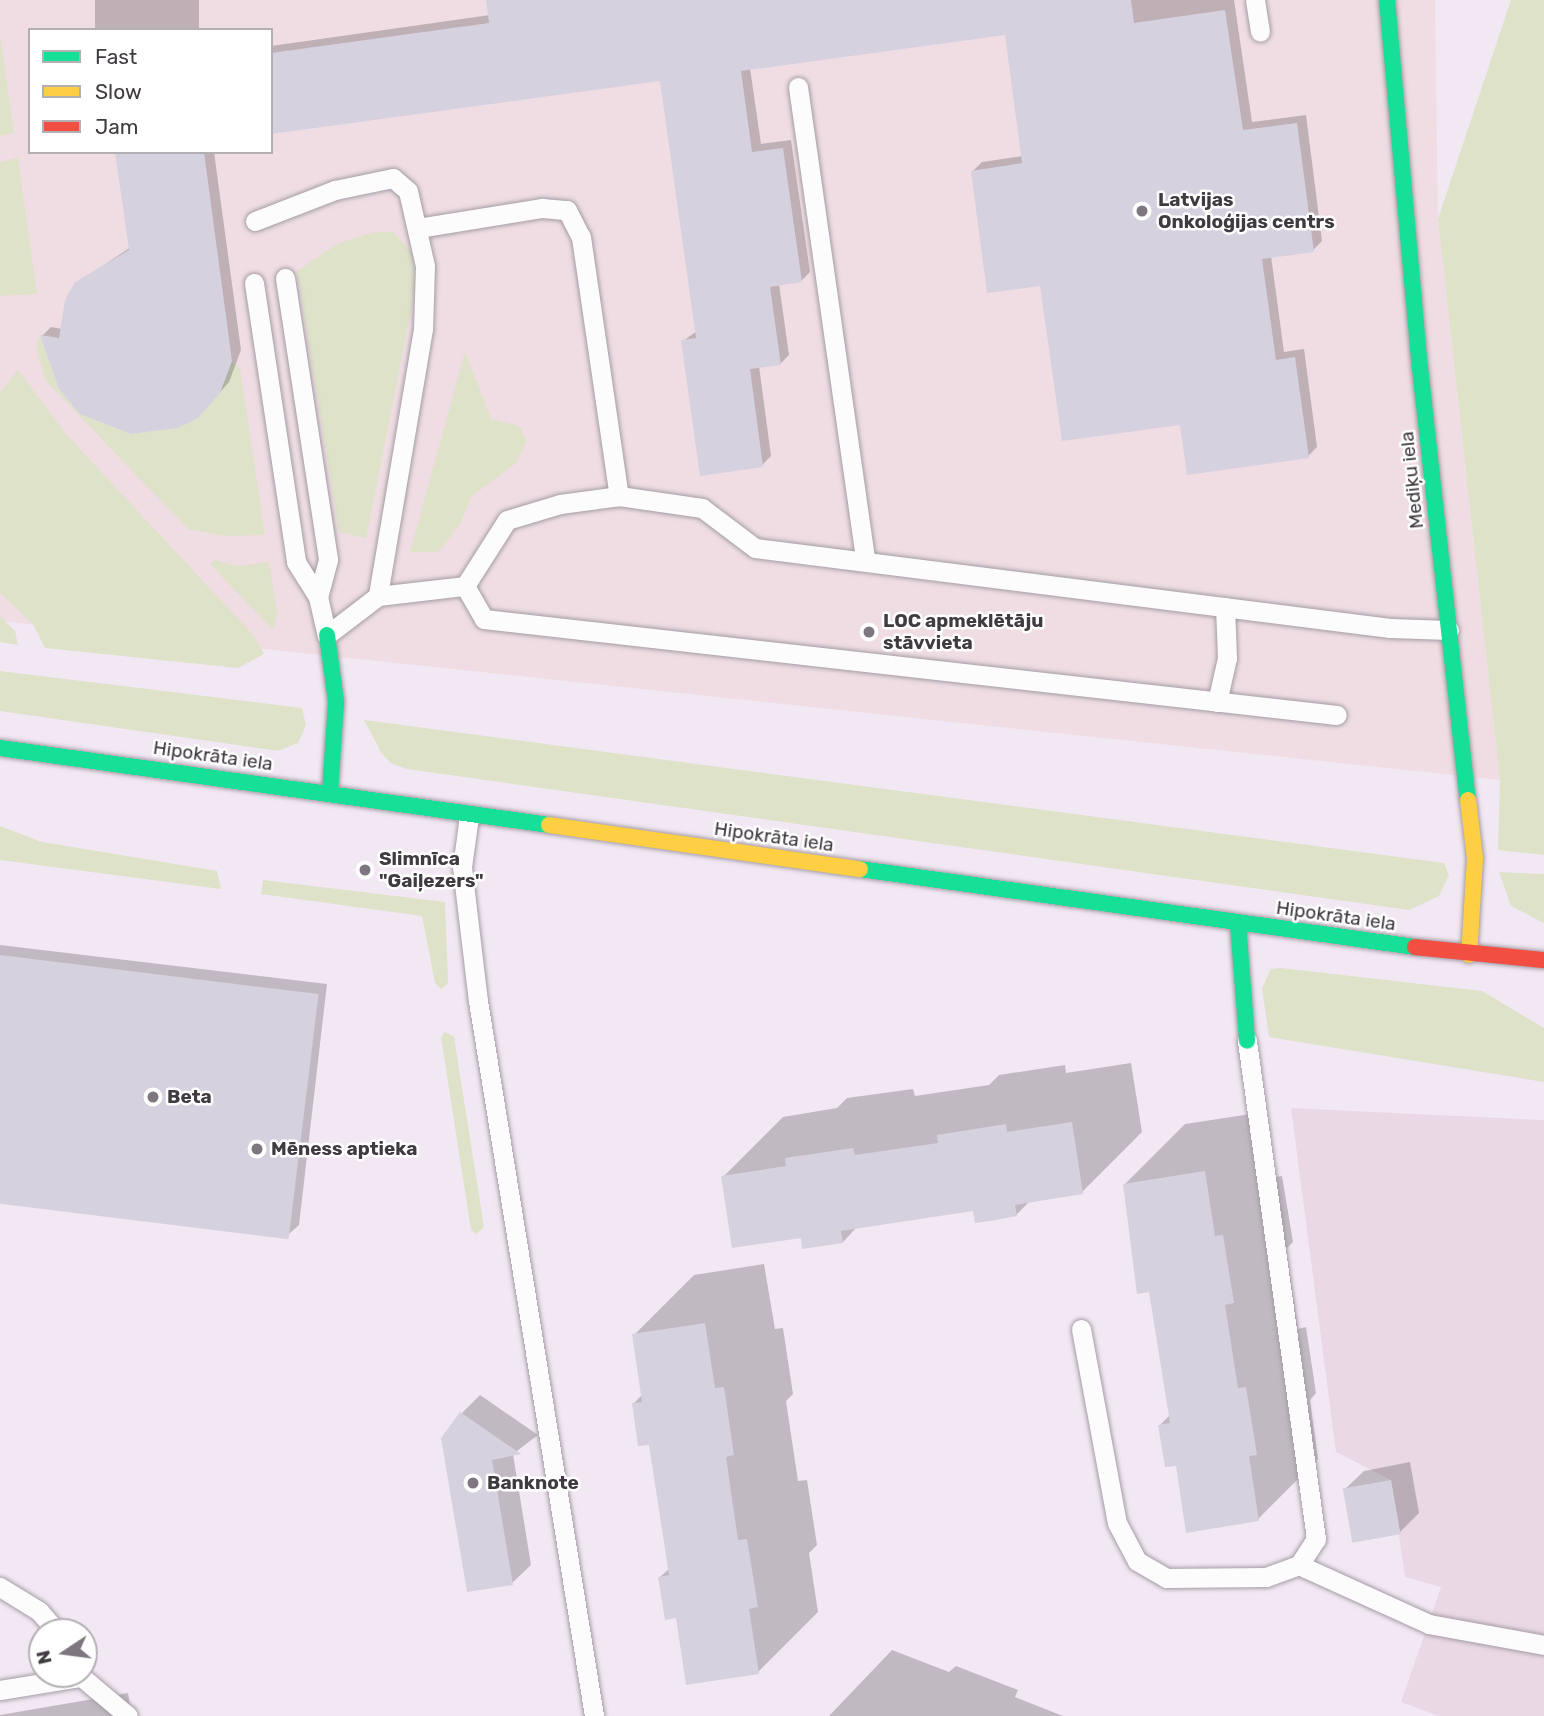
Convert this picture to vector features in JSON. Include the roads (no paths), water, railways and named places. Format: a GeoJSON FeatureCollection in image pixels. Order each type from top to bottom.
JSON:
{"type":"FeatureCollection","features":[{"type":"Feature","properties":{"kind":"street","name":"Mediķu iela"},"geometry":{"type":"LineString","coordinates":[[1387,0],[1449,630],[1475,858],[1469,956]]}},
{"type":"Feature","properties":{"kind":"street"},"geometry":{"type":"LineString","coordinates":[[327,635],[336,702],[330,793]]}},
{"type":"Feature","properties":{"kind":"street","name":"Hipokrāta iela"},"geometry":{"type":"LineString","coordinates":[[0,748],[1469,956],[1544,960]]}},
{"type":"Feature","properties":{"kind":"street"},"geometry":{"type":"LineString","coordinates":[[1238,923],[1247,1041]]}},
{"type":"Feature","properties":{"kind":"lane"},"geometry":{"type":"LineString","coordinates":[[1255,0],[1260,32]]}},
{"type":"Feature","properties":{"kind":"lane"},"geometry":{"type":"LineString","coordinates":[[797,87],[865,561]]}},
{"type":"Feature","properties":{"kind":"lane"},"geometry":{"type":"LineString","coordinates":[[255,221],[335,190],[393,177],[408,191],[425,266],[423,329],[378,596]]}},
{"type":"Feature","properties":{"kind":"lane"},"geometry":{"type":"LineString","coordinates":[[418,228],[542,208],[567,210],[581,237],[619,496]]}},
{"type":"Feature","properties":{"kind":"lane"},"geometry":{"type":"LineString","coordinates":[[285,278],[328,560],[318,597]]}},
{"type":"Feature","properties":{"kind":"lane"},"geometry":{"type":"LineString","coordinates":[[254,283],[296,562],[318,597],[327,635],[378,596],[465,586]]}},
{"type":"Feature","properties":{"kind":"lane"},"geometry":{"type":"LineString","coordinates":[[465,586],[507,520],[560,504],[619,496],[702,508],[755,548],[1390,628],[1449,630]]}},
{"type":"Feature","properties":{"kind":"lane"},"geometry":{"type":"LineString","coordinates":[[465,586],[484,619],[1337,715]]}},
{"type":"Feature","properties":{"kind":"lane"},"geometry":{"type":"LineString","coordinates":[[1217,702],[1227,658],[1225,607]]}},
{"type":"Feature","properties":{"kind":"lane"},"geometry":{"type":"LineString","coordinates":[[469,816],[462,867],[478,1001],[594,1716]]}},
{"type":"Feature","properties":{"kind":"lane"},"geometry":{"type":"LineString","coordinates":[[1081,1329],[1117,1522],[1137,1561],[1166,1578],[1266,1577],[1299,1565],[1316,1539],[1247,1041]]}},
{"type":"Feature","properties":{"kind":"lane"},"geometry":{"type":"LineString","coordinates":[[1299,1565],[1429,1624],[1544,1645]]}},
{"type":"Feature","properties":{"kind":"lane"},"geometry":{"type":"LineString","coordinates":[[0,1587],[39,1611],[45,1618]]}},
{"type":"Feature","properties":{"kind":"lane"},"geometry":{"type":"LineString","coordinates":[[0,1690],[28,1685]]}},
{"type":"Feature","properties":{"kind":"lane"},"geometry":{"type":"LineString","coordinates":[[93,1688],[128,1716]]}},
{"type":"Feature","properties":{"kind":"place","name":"Latvijas Onkoloģijas centrs"},"geometry":{"type":"Point","coordinates":[1142,211]}},
{"type":"Feature","properties":{"kind":"place","name":"LOC apmeklētāju stāvvieta"},"geometry":{"type":"Point","coordinates":[869,632]}},
{"type":"Feature","properties":{"kind":"place","name":"Slimnīca \"Gaiļezers\""},"geometry":{"type":"Point","coordinates":[365,870]}},
{"type":"Feature","properties":{"kind":"place","name":"Beta"},"geometry":{"type":"Point","coordinates":[153,1097]}},
{"type":"Feature","properties":{"kind":"place","name":"Mēness aptieka"},"geometry":{"type":"Point","coordinates":[257,1149]}},
{"type":"Feature","properties":{"kind":"place","name":"Banknote"},"geometry":{"type":"Point","coordinates":[473,1483]}}]}
